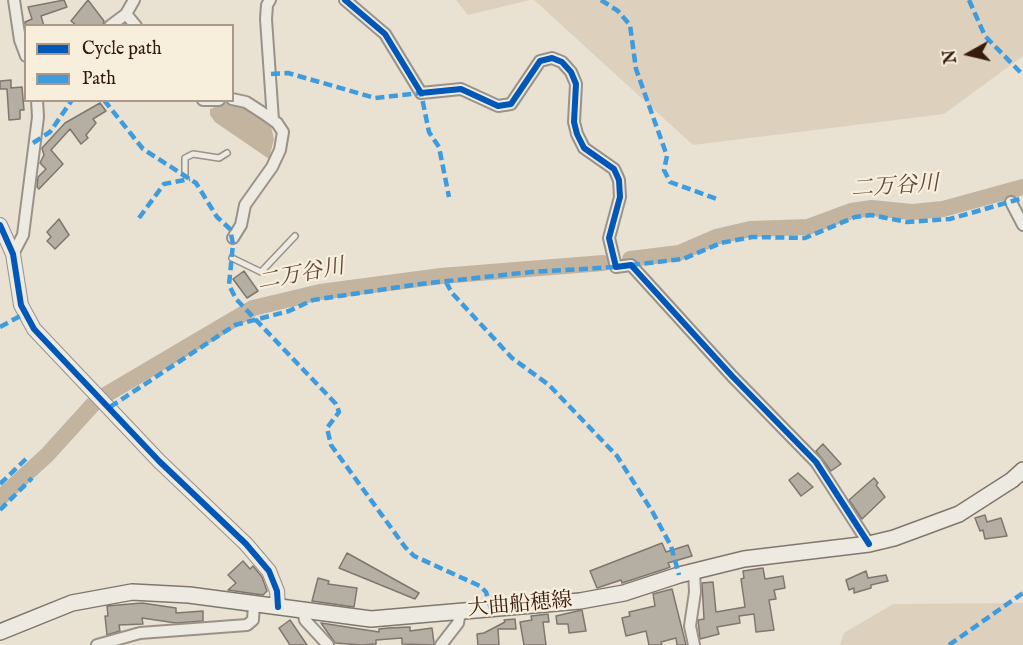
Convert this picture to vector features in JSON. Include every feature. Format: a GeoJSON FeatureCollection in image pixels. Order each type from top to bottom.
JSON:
{"type":"FeatureCollection","features":[{"type":"Feature","properties":{"kind":"main road","name":"大曲船穂線"},"geometry":{"type":"LineString","coordinates":[[0,632],[53,609],[103,596],[132,592],[189,595],[371,619],[580,601],[624,593],[694,571],[744,559],[869,544],[929,527],[959,514],[1012,480],[1023,470]]}},
{"type":"Feature","properties":{"kind":"street"},"geometry":{"type":"LineString","coordinates":[[113,24],[126,14],[135,0]]}},
{"type":"Feature","properties":{"kind":"street"},"geometry":{"type":"LineString","coordinates":[[270,0],[267,4],[266,19],[273,120]]}},
{"type":"Feature","properties":{"kind":"street"},"geometry":{"type":"LineString","coordinates":[[345,0],[385,34],[421,93],[460,89],[498,106],[511,105],[540,61],[552,58],[562,62],[571,72],[576,84],[574,122],[577,134],[584,148],[614,170],[619,180],[620,197],[609,238],[616,267],[631,265],[732,376],[815,460],[869,544]]}},
{"type":"Feature","properties":{"kind":"street"},"geometry":{"type":"LineString","coordinates":[[11,2],[24,49]]}},
{"type":"Feature","properties":{"kind":"street"},"geometry":{"type":"LineString","coordinates":[[126,14],[134,24]]}},
{"type":"Feature","properties":{"kind":"street"},"geometry":{"type":"LineString","coordinates":[[233,238],[241,225],[244,205],[272,168],[280,150],[283,132],[273,120],[246,102],[234,99]]}},
{"type":"Feature","properties":{"kind":"street"},"geometry":{"type":"LineString","coordinates":[[13,254],[23,235],[38,117],[36,102]]}},
{"type":"Feature","properties":{"kind":"street"},"geometry":{"type":"LineString","coordinates":[[1011,202],[1023,225]]}},
{"type":"Feature","properties":{"kind":"street"},"geometry":{"type":"LineString","coordinates":[[0,225],[13,254],[24,314],[34,329],[159,461],[246,544],[269,571],[278,591],[278,607]]}},
{"type":"Feature","properties":{"kind":"street"},"geometry":{"type":"LineString","coordinates":[[694,571],[695,592],[690,626],[694,645]]}},
{"type":"Feature","properties":{"kind":"street"},"geometry":{"type":"LineString","coordinates":[[97,645],[140,633],[247,625],[253,620],[254,604]]}},
{"type":"Feature","properties":{"kind":"street"},"geometry":{"type":"LineString","coordinates":[[303,610],[305,620],[328,645]]}},
{"type":"Feature","properties":{"kind":"street"},"geometry":{"type":"LineString","coordinates":[[441,645],[458,623],[460,612]]}},
{"type":"Feature","properties":{"kind":"lane"},"geometry":{"type":"LineString","coordinates":[[185,174],[186,158],[193,154],[219,158],[227,153]]}},
{"type":"Feature","properties":{"kind":"lane"},"geometry":{"type":"LineString","coordinates":[[232,258],[261,272],[295,236]]}},
{"type":"Feature","properties":{"kind":"shaded area"},"geometry":{"type":"Polygon","coordinates":[[[456,0],[530,0],[468,15],[456,0]]]}},
{"type":"Feature","properties":{"kind":"shaded area"},"geometry":{"type":"Polygon","coordinates":[[[534,0],[1023,0],[1023,56],[944,114],[693,145],[534,0]]]}},
{"type":"Feature","properties":{"kind":"shaded area"},"geometry":{"type":"Polygon","coordinates":[[[225,103],[235,103],[247,109],[271,126],[274,139],[269,159],[215,122],[210,115],[210,109],[225,103]]]}},
{"type":"Feature","properties":{"kind":"shaded area"},"geometry":{"type":"Polygon","coordinates":[[[1023,603],[1023,645],[840,645],[844,633],[893,604],[1023,603]]]}},
{"type":"Feature","properties":{"kind":"building"},"geometry":{"type":"Polygon","coordinates":[[[64,0],[67,7],[41,16],[43,24],[25,24],[32,19],[28,7],[64,0]]]}},
{"type":"Feature","properties":{"kind":"building"},"geometry":{"type":"Polygon","coordinates":[[[88,0],[104,21],[103,24],[75,24],[71,21],[88,0]]]}},
{"type":"Feature","properties":{"kind":"building"},"geometry":{"type":"Polygon","coordinates":[[[11,80],[11,88],[22,87],[24,110],[20,110],[20,119],[9,120],[7,89],[0,89],[0,81],[11,80]]]}},
{"type":"Feature","properties":{"kind":"building"},"geometry":{"type":"Polygon","coordinates":[[[100,103],[106,111],[93,119],[96,123],[86,135],[88,138],[81,144],[70,129],[51,150],[63,164],[39,189],[37,187],[38,177],[46,169],[40,163],[44,155],[42,148],[65,123],[100,103]]]}},
{"type":"Feature","properties":{"kind":"building"},"geometry":{"type":"Polygon","coordinates":[[[59,219],[69,235],[55,249],[47,241],[51,237],[47,232],[59,219]]]}},
{"type":"Feature","properties":{"kind":"building"},"geometry":{"type":"Polygon","coordinates":[[[244,271],[258,291],[247,298],[233,279],[244,271]]]}},
{"type":"Feature","properties":{"kind":"building"},"geometry":{"type":"Polygon","coordinates":[[[823,444],[841,464],[831,471],[816,451],[823,444]]]}},
{"type":"Feature","properties":{"kind":"building"},"geometry":{"type":"Polygon","coordinates":[[[798,473],[813,487],[801,496],[789,480],[798,473]]]}},
{"type":"Feature","properties":{"kind":"building"},"geometry":{"type":"Polygon","coordinates":[[[874,478],[885,497],[862,519],[849,500],[874,478]]]}},
{"type":"Feature","properties":{"kind":"building"},"geometry":{"type":"Polygon","coordinates":[[[985,515],[987,522],[1001,518],[1007,536],[985,539],[983,530],[980,531],[975,518],[985,515]]]}},
{"type":"Feature","properties":{"kind":"building"},"geometry":{"type":"Polygon","coordinates":[[[662,543],[666,552],[688,545],[692,556],[668,563],[670,567],[665,569],[622,583],[621,580],[597,588],[590,571],[662,543]]]}},
{"type":"Feature","properties":{"kind":"building"},"geometry":{"type":"Polygon","coordinates":[[[347,553],[419,593],[415,599],[339,568],[347,553]]]}},
{"type":"Feature","properties":{"kind":"building"},"geometry":{"type":"Polygon","coordinates":[[[243,561],[250,569],[253,566],[262,577],[267,591],[263,595],[228,590],[236,583],[228,575],[243,561]]]}},
{"type":"Feature","properties":{"kind":"building"},"geometry":{"type":"Polygon","coordinates":[[[763,568],[765,579],[783,576],[785,588],[774,590],[776,599],[769,600],[774,630],[756,632],[754,614],[739,616],[740,623],[717,627],[719,634],[700,639],[698,620],[704,619],[702,583],[713,582],[716,612],[745,607],[741,579],[744,578],[743,571],[763,568]]]}},
{"type":"Feature","properties":{"kind":"building"},"geometry":{"type":"Polygon","coordinates":[[[866,571],[868,578],[886,575],[888,581],[871,585],[871,588],[854,593],[854,588],[849,590],[846,580],[866,571]]]}},
{"type":"Feature","properties":{"kind":"building"},"geometry":{"type":"Polygon","coordinates":[[[318,578],[329,581],[328,584],[357,588],[354,607],[312,601],[318,578]]]}},
{"type":"Feature","properties":{"kind":"building"},"geometry":{"type":"Polygon","coordinates":[[[672,589],[686,645],[677,645],[676,638],[661,642],[662,645],[649,645],[646,631],[626,636],[622,618],[630,616],[629,612],[655,606],[653,594],[672,589]]]}},
{"type":"Feature","properties":{"kind":"building"},"geometry":{"type":"Polygon","coordinates":[[[142,603],[176,608],[176,613],[203,611],[203,621],[176,623],[142,618],[143,624],[119,625],[120,631],[107,635],[105,616],[108,616],[107,606],[142,603]]]}},
{"type":"Feature","properties":{"kind":"building"},"geometry":{"type":"Polygon","coordinates":[[[582,610],[586,631],[569,633],[568,624],[557,624],[556,616],[582,610]]]}},
{"type":"Feature","properties":{"kind":"building"},"geometry":{"type":"Polygon","coordinates":[[[548,614],[549,622],[543,622],[546,645],[524,645],[520,622],[532,620],[531,616],[548,614]]]}},
{"type":"Feature","properties":{"kind":"building"},"geometry":{"type":"Polygon","coordinates":[[[515,619],[516,629],[498,629],[499,645],[478,645],[477,634],[484,633],[505,622],[504,620],[515,619]]]}},
{"type":"Feature","properties":{"kind":"building"},"geometry":{"type":"Polygon","coordinates":[[[290,620],[307,645],[290,645],[279,628],[290,620]]]}},
{"type":"Feature","properties":{"kind":"building"},"geometry":{"type":"Polygon","coordinates":[[[321,623],[379,632],[379,629],[388,628],[410,627],[410,631],[432,628],[434,645],[402,644],[402,638],[376,640],[376,644],[335,643],[321,623]]]}},
{"type":"Feature","properties":{"kind":"waterway","name":"二万谷川"},"geometry":{"type":"LineString","coordinates":[[630,259],[679,253],[716,237],[750,229],[808,227],[851,211],[872,208],[912,212],[943,209],[1023,187]]}},
{"type":"Feature","properties":{"kind":"waterway","name":"二万谷川"},"geometry":{"type":"LineString","coordinates":[[0,498],[47,455],[97,400],[253,308],[320,292],[441,276],[603,263]]}},
{"type":"Feature","properties":{"kind":"marked path"},"geometry":{"type":"LineString","coordinates":[[601,0],[618,11],[630,25],[636,69],[667,156],[664,170],[670,182],[717,199]]}},
{"type":"Feature","properties":{"kind":"marked path"},"geometry":{"type":"LineString","coordinates":[[969,0],[985,36],[1023,75]]}},
{"type":"Feature","properties":{"kind":"marked path"},"geometry":{"type":"LineString","coordinates":[[271,74],[288,73],[375,98],[421,93],[429,132],[439,147],[449,197]]}},
{"type":"Feature","properties":{"kind":"marked path"},"geometry":{"type":"LineString","coordinates":[[33,143],[50,132],[71,102]]}},
{"type":"Feature","properties":{"kind":"marked path"},"geometry":{"type":"LineString","coordinates":[[106,102],[143,149],[196,183],[217,217],[230,229],[233,244],[229,285],[236,299],[336,404],[339,412],[327,428],[331,445],[405,547],[414,556],[480,586],[486,592],[491,609]]}},
{"type":"Feature","properties":{"kind":"marked path"},"geometry":{"type":"LineString","coordinates":[[139,218],[164,184],[190,179]]}},
{"type":"Feature","properties":{"kind":"marked path"},"geometry":{"type":"LineString","coordinates":[[631,265],[683,259],[721,243],[752,237],[805,238],[855,217],[871,215],[907,222],[950,219],[1023,198]]}},
{"type":"Feature","properties":{"kind":"marked path"},"geometry":{"type":"LineString","coordinates":[[110,407],[235,325],[289,311],[313,300],[420,284],[531,272],[616,267]]}},
{"type":"Feature","properties":{"kind":"marked path"},"geometry":{"type":"LineString","coordinates":[[446,282],[452,293],[512,358],[549,385],[617,456],[671,546],[679,575]]}},
{"type":"Feature","properties":{"kind":"marked path"},"geometry":{"type":"LineString","coordinates":[[0,327],[24,314]]}},
{"type":"Feature","properties":{"kind":"marked path"},"geometry":{"type":"LineString","coordinates":[[0,484],[29,456]]}},
{"type":"Feature","properties":{"kind":"marked path"},"geometry":{"type":"LineString","coordinates":[[0,510],[32,478]]}},
{"type":"Feature","properties":{"kind":"marked path"},"geometry":{"type":"LineString","coordinates":[[949,645],[1023,593]]}},
{"type":"Feature","properties":{"kind":"cycle path"},"geometry":{"type":"LineString","coordinates":[[345,0],[385,34],[421,93],[461,89],[498,106],[511,104],[540,61],[552,58],[562,62],[571,72],[576,84],[574,122],[577,134],[584,148],[614,169],[619,180],[620,197],[609,238],[616,267],[631,265],[732,376],[816,462],[869,544]]}},
{"type":"Feature","properties":{"kind":"cycle path"},"geometry":{"type":"LineString","coordinates":[[0,225],[13,254],[21,305],[34,329],[159,461],[246,544],[269,571],[277,591],[278,607]]}}]}
